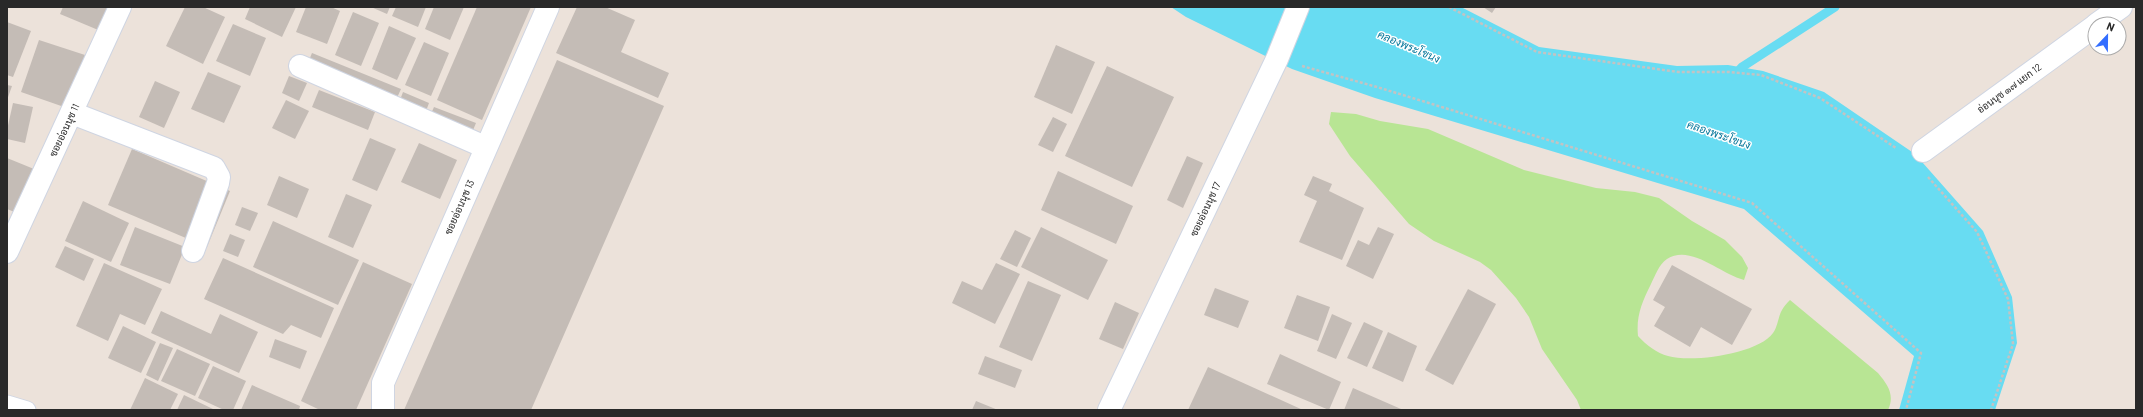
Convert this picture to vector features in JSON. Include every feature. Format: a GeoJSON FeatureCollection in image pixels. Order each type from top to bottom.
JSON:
{"type":"FeatureCollection","features":[{"type":"Feature","properties":{"kind":"street","name":"ซอยอ่อนนุช 11"},"geometry":{"type":"LineString","coordinates":[[7,252],[120,7]]}},
{"type":"Feature","properties":{"kind":"street","name":"ซอยอ่อนนุช 13"},"geometry":{"type":"LineString","coordinates":[[383,410],[383,383],[485,146],[548,7]]}},
{"type":"Feature","properties":{"kind":"street","name":"ซอยอ่อนนุช 17"},"geometry":{"type":"LineString","coordinates":[[1109,410],[1276,59],[1298,7]]}},
{"type":"Feature","properties":{"kind":"street","name":"อ่อนนุช ๑๗ แยก 12"},"geometry":{"type":"LineString","coordinates":[[2108,16],[2121,7]]}},
{"type":"Feature","properties":{"kind":"street","name":"อ่อนนุช ๑๗ แยก 12"},"geometry":{"type":"LineString","coordinates":[[1923,151],[2087,32]]}},
{"type":"Feature","properties":{"kind":"street"},"geometry":{"type":"LineString","coordinates":[[300,66],[485,146]]}},
{"type":"Feature","properties":{"kind":"street"},"geometry":{"type":"LineString","coordinates":[[72,113],[214,168],[219,177],[218,183],[193,251]]}},
{"type":"Feature","properties":{"kind":"lane"},"geometry":{"type":"LineString","coordinates":[[7,404],[27,410]]}},
{"type":"Feature","properties":{"kind":"path"},"geometry":{"type":"LineString","coordinates":[[1449,7],[1537,52],[1678,72],[1729,72],[1761,75],[1820,98],[1899,150]]}},
{"type":"Feature","properties":{"kind":"path"},"geometry":{"type":"LineString","coordinates":[[1276,59],[1377,87],[1752,203],[1921,353],[1906,410]]}},
{"type":"Feature","properties":{"kind":"path"},"geometry":{"type":"LineString","coordinates":[[1927,176],[1977,232],[2008,299],[2013,344],[1990,410]]}},
{"type":"Feature","properties":{"kind":"green space"},"geometry":{"type":"Polygon","coordinates":[[[1331,112],[1356,114],[1380,121],[1428,129],[1524,170],[1596,188],[1635,192],[1659,198],[1692,221],[1725,240],[1742,257],[1748,268],[1744,280],[1696,257],[1676,255],[1667,259],[1658,270],[1640,309],[1638,336],[1652,348],[1668,356],[1692,358],[1724,355],[1754,346],[1765,340],[1773,333],[1782,310],[1790,300],[1878,373],[1885,382],[1891,395],[1888,410],[1581,410],[1577,400],[1542,349],[1529,317],[1516,298],[1491,270],[1480,262],[1434,241],[1409,224],[1350,156],[1329,124],[1331,112]]]}},
{"type":"Feature","properties":{"kind":"water","name":"คลองพระโขนง"},"geometry":{"type":"Polygon","coordinates":[[[1171,7],[1461,7],[1539,47],[1677,66],[1728,65],[1763,71],[1824,92],[1915,154],[1983,231],[2012,297],[2017,343],[1995,410],[1899,410],[1914,356],[1744,209],[1375,98],[1292,69],[1186,17],[1171,7]]]}},
{"type":"Feature","properties":{"kind":"building"},"geometry":{"type":"Polygon","coordinates":[[[63,7],[113,7],[103,32],[60,14],[63,7]]]}},
{"type":"Feature","properties":{"kind":"building"},"geometry":{"type":"Polygon","coordinates":[[[185,7],[203,7],[225,17],[203,64],[166,46],[185,7]]]}},
{"type":"Feature","properties":{"kind":"building"},"geometry":{"type":"Polygon","coordinates":[[[250,7],[296,7],[282,37],[245,19],[250,7]]]}},
{"type":"Feature","properties":{"kind":"building"},"geometry":{"type":"Polygon","coordinates":[[[306,7],[331,7],[340,11],[327,44],[296,32],[306,7]]]}},
{"type":"Feature","properties":{"kind":"building"},"geometry":{"type":"Polygon","coordinates":[[[371,7],[390,7],[387,14],[371,7]]]}},
{"type":"Feature","properties":{"kind":"building"},"geometry":{"type":"Polygon","coordinates":[[[396,7],[426,7],[418,27],[392,16],[396,7]]]}},
{"type":"Feature","properties":{"kind":"building"},"geometry":{"type":"Polygon","coordinates":[[[434,7],[464,7],[450,40],[425,29],[434,7]]]}},
{"type":"Feature","properties":{"kind":"building"},"geometry":{"type":"Polygon","coordinates":[[[477,7],[531,7],[482,120],[437,100],[477,7]]]}},
{"type":"Feature","properties":{"kind":"building"},"geometry":{"type":"Polygon","coordinates":[[[577,7],[605,7],[635,20],[621,52],[669,73],[658,98],[556,53],[577,7]]]}},
{"type":"Feature","properties":{"kind":"building"},"geometry":{"type":"Polygon","coordinates":[[[1483,7],[1496,7],[1492,13],[1483,7]]]}},
{"type":"Feature","properties":{"kind":"building"},"geometry":{"type":"Polygon","coordinates":[[[353,12],[379,23],[361,66],[335,55],[353,12]]]}},
{"type":"Feature","properties":{"kind":"building"},"geometry":{"type":"Polygon","coordinates":[[[7,22],[31,31],[13,77],[7,75],[7,22]]]}},
{"type":"Feature","properties":{"kind":"building"},"geometry":{"type":"Polygon","coordinates":[[[233,24],[266,38],[250,76],[216,61],[233,24]]]}},
{"type":"Feature","properties":{"kind":"building"},"geometry":{"type":"Polygon","coordinates":[[[389,26],[416,38],[397,80],[372,69],[389,26]]]}},
{"type":"Feature","properties":{"kind":"building"},"geometry":{"type":"Polygon","coordinates":[[[39,40],[85,55],[67,108],[21,92],[39,40]]]}},
{"type":"Feature","properties":{"kind":"building"},"geometry":{"type":"Polygon","coordinates":[[[424,42],[449,53],[431,96],[405,85],[424,42]]]}},
{"type":"Feature","properties":{"kind":"building"},"geometry":{"type":"Polygon","coordinates":[[[1056,45],[1095,62],[1072,114],[1034,97],[1056,45]]]}},
{"type":"Feature","properties":{"kind":"building"},"geometry":{"type":"Polygon","coordinates":[[[312,53],[401,89],[391,111],[303,75],[312,53]]]}},
{"type":"Feature","properties":{"kind":"building"},"geometry":{"type":"Polygon","coordinates":[[[557,60],[664,106],[531,410],[404,410],[557,60]]]}},
{"type":"Feature","properties":{"kind":"building"},"geometry":{"type":"Polygon","coordinates":[[[1107,66],[1174,97],[1132,187],[1065,156],[1107,66]]]}},
{"type":"Feature","properties":{"kind":"building"},"geometry":{"type":"Polygon","coordinates":[[[208,72],[241,86],[224,123],[191,109],[208,72]]]}},
{"type":"Feature","properties":{"kind":"building"},"geometry":{"type":"Polygon","coordinates":[[[289,76],[307,83],[299,101],[282,93],[289,76]]]}},
{"type":"Feature","properties":{"kind":"building"},"geometry":{"type":"Polygon","coordinates":[[[155,81],[180,92],[164,128],[139,117],[155,81]]]}},
{"type":"Feature","properties":{"kind":"building"},"geometry":{"type":"Polygon","coordinates":[[[7,85],[12,86],[7,100],[7,85]]]}},
{"type":"Feature","properties":{"kind":"building"},"geometry":{"type":"Polygon","coordinates":[[[319,90],[375,112],[368,130],[312,107],[319,90]]]}},
{"type":"Feature","properties":{"kind":"building"},"geometry":{"type":"Polygon","coordinates":[[[403,92],[429,103],[421,124],[395,113],[403,92]]]}},
{"type":"Feature","properties":{"kind":"building"},"geometry":{"type":"Polygon","coordinates":[[[286,100],[309,111],[295,139],[272,128],[286,100]]]}},
{"type":"Feature","properties":{"kind":"building"},"geometry":{"type":"Polygon","coordinates":[[[13,103],[33,107],[25,143],[7,139],[7,130],[13,103]]]}},
{"type":"Feature","properties":{"kind":"building"},"geometry":{"type":"Polygon","coordinates":[[[434,107],[476,123],[466,147],[424,130],[434,107]]]}},
{"type":"Feature","properties":{"kind":"building"},"geometry":{"type":"Polygon","coordinates":[[[1053,117],[1067,124],[1053,152],[1038,145],[1053,117]]]}},
{"type":"Feature","properties":{"kind":"building"},"geometry":{"type":"Polygon","coordinates":[[[370,138],[396,149],[377,191],[352,180],[370,138]]]}},
{"type":"Feature","properties":{"kind":"building"},"geometry":{"type":"Polygon","coordinates":[[[419,143],[457,160],[440,199],[401,182],[419,143]]]}},
{"type":"Feature","properties":{"kind":"building"},"geometry":{"type":"Polygon","coordinates":[[[132,149],[230,191],[207,247],[108,205],[132,149]]]}},
{"type":"Feature","properties":{"kind":"building"},"geometry":{"type":"Polygon","coordinates":[[[1187,156],[1203,163],[1183,208],[1167,200],[1187,156]]]}},
{"type":"Feature","properties":{"kind":"building"},"geometry":{"type":"Polygon","coordinates":[[[7,158],[34,169],[17,213],[7,209],[7,158]]]}},
{"type":"Feature","properties":{"kind":"building"},"geometry":{"type":"Polygon","coordinates":[[[1058,171],[1133,206],[1116,244],[1041,210],[1058,171]]]}},
{"type":"Feature","properties":{"kind":"building"},"geometry":{"type":"Polygon","coordinates":[[[279,176],[309,189],[297,218],[267,205],[279,176]]]}},
{"type":"Feature","properties":{"kind":"building"},"geometry":{"type":"Polygon","coordinates":[[[1313,176],[1332,184],[1329,191],[1364,208],[1342,260],[1299,242],[1317,201],[1304,195],[1313,176]]]}},
{"type":"Feature","properties":{"kind":"building"},"geometry":{"type":"Polygon","coordinates":[[[346,194],[372,205],[353,248],[328,237],[346,194]]]}},
{"type":"Feature","properties":{"kind":"building"},"geometry":{"type":"Polygon","coordinates":[[[83,201],[129,223],[111,262],[65,241],[83,201]]]}},
{"type":"Feature","properties":{"kind":"building"},"geometry":{"type":"Polygon","coordinates":[[[242,207],[258,213],[250,231],[235,225],[242,207]]]}},
{"type":"Feature","properties":{"kind":"building"},"geometry":{"type":"Polygon","coordinates":[[[273,221],[359,260],[338,305],[253,267],[273,221]]]}},
{"type":"Feature","properties":{"kind":"building"},"geometry":{"type":"Polygon","coordinates":[[[135,227],[185,247],[170,284],[120,265],[135,227]]]}},
{"type":"Feature","properties":{"kind":"building"},"geometry":{"type":"Polygon","coordinates":[[[1041,227],[1108,260],[1088,300],[1021,267],[1041,227]]]}},
{"type":"Feature","properties":{"kind":"building"},"geometry":{"type":"Polygon","coordinates":[[[1378,227],[1394,234],[1373,279],[1346,266],[1358,240],[1369,245],[1378,227]]]}},
{"type":"Feature","properties":{"kind":"building"},"geometry":{"type":"Polygon","coordinates":[[[1015,230],[1031,238],[1017,267],[1000,259],[1015,230]]]}},
{"type":"Feature","properties":{"kind":"building"},"geometry":{"type":"Polygon","coordinates":[[[230,234],[245,240],[238,257],[223,251],[230,234]]]}},
{"type":"Feature","properties":{"kind":"building"},"geometry":{"type":"Polygon","coordinates":[[[65,246],[94,259],[84,281],[55,267],[65,246]]]}},
{"type":"Feature","properties":{"kind":"building"},"geometry":{"type":"Polygon","coordinates":[[[223,258],[334,308],[321,338],[291,325],[283,334],[204,299],[223,258]]]}},
{"type":"Feature","properties":{"kind":"building"},"geometry":{"type":"Polygon","coordinates":[[[363,262],[412,284],[356,410],[320,410],[301,401],[363,262]]]}},
{"type":"Feature","properties":{"kind":"building"},"geometry":{"type":"Polygon","coordinates":[[[104,263],[162,289],[145,325],[120,314],[108,341],[76,326],[104,263]]]}},
{"type":"Feature","properties":{"kind":"building"},"geometry":{"type":"Polygon","coordinates":[[[996,263],[1020,274],[995,324],[952,303],[962,281],[982,290],[996,263]]]}},
{"type":"Feature","properties":{"kind":"building"},"geometry":{"type":"Polygon","coordinates":[[[1672,265],[1752,309],[1732,345],[1701,327],[1690,347],[1654,326],[1665,307],[1653,300],[1672,265]]]}},
{"type":"Feature","properties":{"kind":"building"},"geometry":{"type":"Polygon","coordinates":[[[1028,281],[1061,295],[1032,361],[999,347],[1028,281]]]}},
{"type":"Feature","properties":{"kind":"building"},"geometry":{"type":"Polygon","coordinates":[[[1215,288],[1249,301],[1238,328],[1204,315],[1215,288]]]}},
{"type":"Feature","properties":{"kind":"building"},"geometry":{"type":"Polygon","coordinates":[[[1468,289],[1496,304],[1453,385],[1425,370],[1468,289]]]}},
{"type":"Feature","properties":{"kind":"building"},"geometry":{"type":"Polygon","coordinates":[[[1297,295],[1330,307],[1318,341],[1284,328],[1297,295]]]}},
{"type":"Feature","properties":{"kind":"building"},"geometry":{"type":"Polygon","coordinates":[[[1115,302],[1139,313],[1123,349],[1099,339],[1115,302]]]}},
{"type":"Feature","properties":{"kind":"building"},"geometry":{"type":"Polygon","coordinates":[[[161,311],[211,334],[220,314],[258,332],[239,373],[151,333],[161,311]]]}},
{"type":"Feature","properties":{"kind":"building"},"geometry":{"type":"Polygon","coordinates":[[[1332,314],[1352,323],[1336,359],[1317,351],[1332,314]]]}},
{"type":"Feature","properties":{"kind":"building"},"geometry":{"type":"Polygon","coordinates":[[[1364,322],[1383,331],[1367,367],[1347,358],[1364,322]]]}},
{"type":"Feature","properties":{"kind":"building"},"geometry":{"type":"Polygon","coordinates":[[[123,326],[156,342],[141,373],[108,358],[123,326]]]}},
{"type":"Feature","properties":{"kind":"building"},"geometry":{"type":"Polygon","coordinates":[[[1388,332],[1417,346],[1403,382],[1372,368],[1388,332]]]}},
{"type":"Feature","properties":{"kind":"building"},"geometry":{"type":"Polygon","coordinates":[[[275,339],[307,351],[300,369],[269,357],[275,339]]]}},
{"type":"Feature","properties":{"kind":"building"},"geometry":{"type":"Polygon","coordinates":[[[160,343],[173,348],[158,381],[146,375],[160,343]]]}},
{"type":"Feature","properties":{"kind":"building"},"geometry":{"type":"Polygon","coordinates":[[[177,349],[210,364],[195,396],[161,381],[177,349]]]}},
{"type":"Feature","properties":{"kind":"building"},"geometry":{"type":"Polygon","coordinates":[[[1280,354],[1341,382],[1329,410],[1267,384],[1280,354]]]}},
{"type":"Feature","properties":{"kind":"building"},"geometry":{"type":"Polygon","coordinates":[[[985,356],[1022,370],[1015,388],[978,374],[985,356]]]}},
{"type":"Feature","properties":{"kind":"building"},"geometry":{"type":"Polygon","coordinates":[[[213,366],[246,381],[233,410],[224,410],[198,398],[213,366]]]}},
{"type":"Feature","properties":{"kind":"building"},"geometry":{"type":"Polygon","coordinates":[[[1208,367],[1303,410],[1188,410],[1208,367]]]}},
{"type":"Feature","properties":{"kind":"building"},"geometry":{"type":"Polygon","coordinates":[[[145,378],[178,394],[170,410],[130,410],[145,378]]]}},
{"type":"Feature","properties":{"kind":"building"},"geometry":{"type":"Polygon","coordinates":[[[252,385],[300,406],[299,410],[241,410],[252,385]]]}},
{"type":"Feature","properties":{"kind":"building"},"geometry":{"type":"Polygon","coordinates":[[[1353,388],[1401,409],[1401,410],[1344,410],[1353,388]]]}},
{"type":"Feature","properties":{"kind":"building"},"geometry":{"type":"Polygon","coordinates":[[[184,395],[215,410],[177,410],[184,395]]]}},
{"type":"Feature","properties":{"kind":"building"},"geometry":{"type":"Polygon","coordinates":[[[976,401],[998,410],[972,410],[976,401]]]}},
{"type":"Feature","properties":{"kind":"waterway"},"geometry":{"type":"LineString","coordinates":[[1734,76],[1742,67],[1835,7]]}}]}
